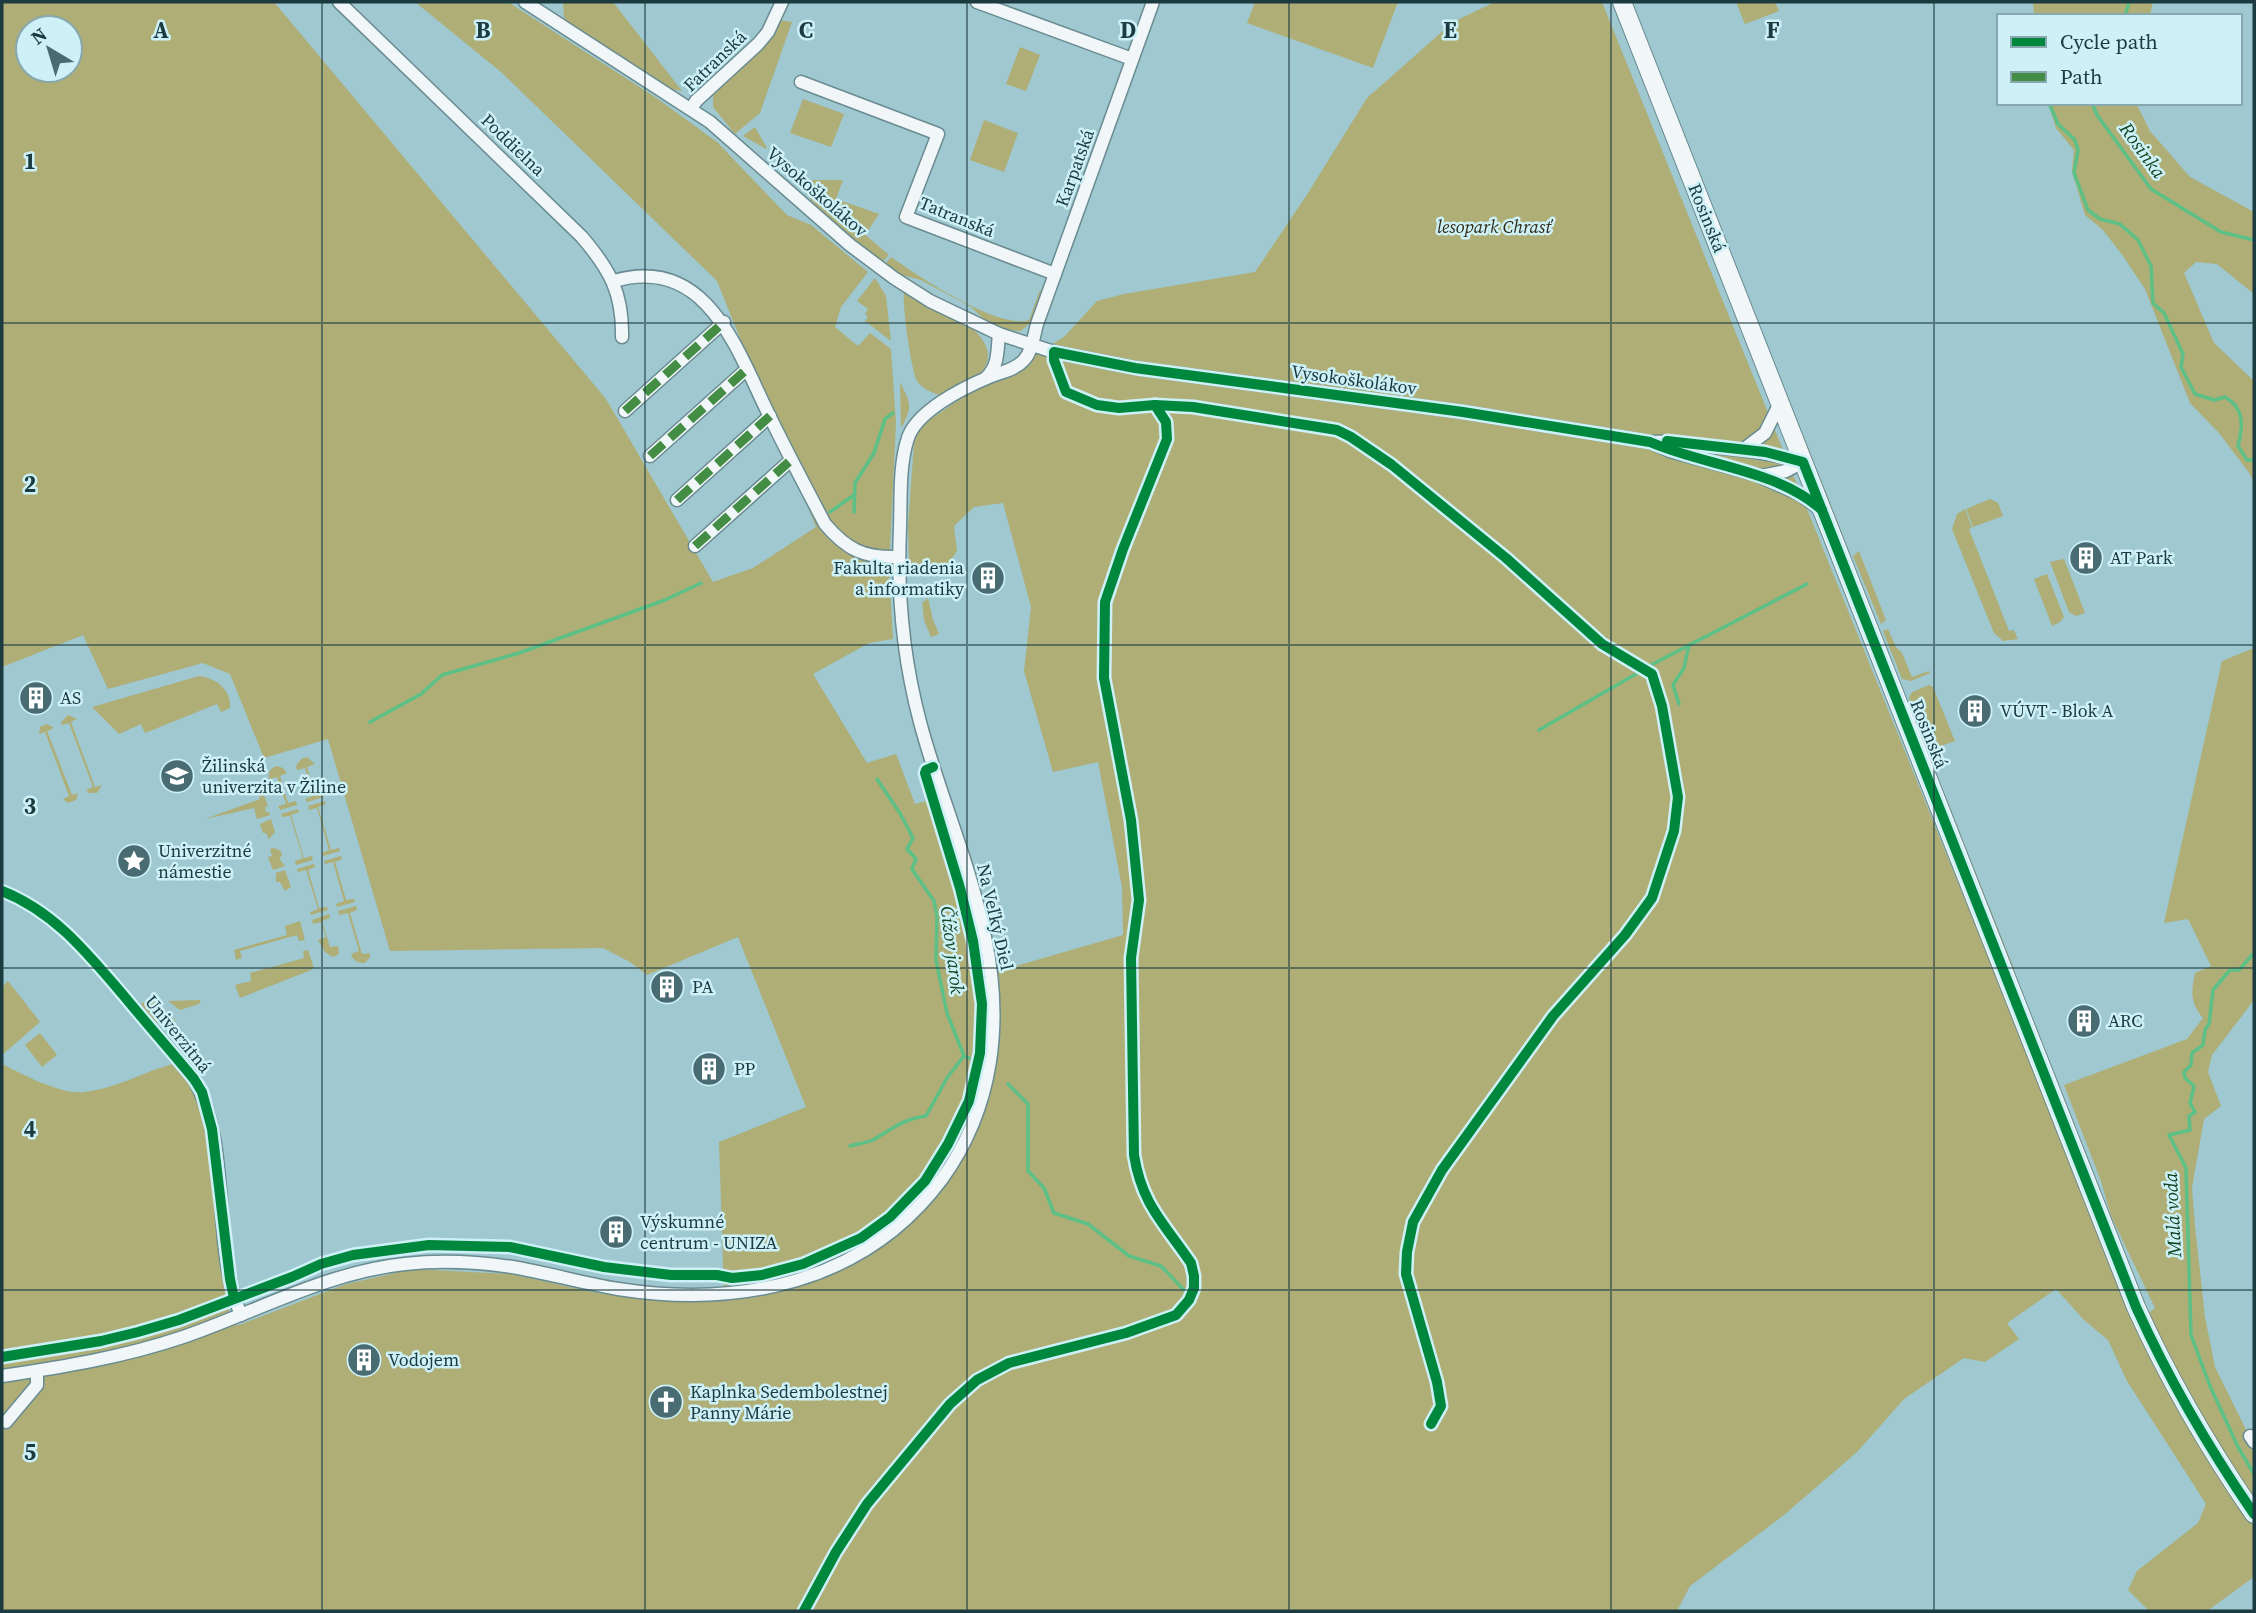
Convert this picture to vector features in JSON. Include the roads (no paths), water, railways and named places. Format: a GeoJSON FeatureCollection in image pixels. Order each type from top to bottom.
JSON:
{"type":"FeatureCollection","features":[{"type":"Feature","properties":{"kind":"street","name":"Poddielna"},"geometry":{"type":"LineString","coordinates":[[339,2],[582,237],[601,259],[614,281],[622,337]]}},
{"type":"Feature","properties":{"kind":"street","name":"Vysokoškolákov"},"geometry":{"type":"LineString","coordinates":[[524,2],[710,122],[880,268],[930,301],[999,334],[1031,345],[1135,368],[1463,412],[1650,442],[1668,441],[1744,449],[1803,462]]}},
{"type":"Feature","properties":{"kind":"street","name":"Fatranská"},"geometry":{"type":"LineString","coordinates":[[691,109],[696,101],[758,44],[768,32],[782,2]]}},
{"type":"Feature","properties":{"kind":"street"},"geometry":{"type":"LineString","coordinates":[[977,2],[1132,59]]}},
{"type":"Feature","properties":{"kind":"street","name":"Karpatská"},"geometry":{"type":"LineString","coordinates":[[1031,345],[1153,2]]}},
{"type":"Feature","properties":{"kind":"street","name":"Rosinská"},"geometry":{"type":"LineString","coordinates":[[1622,2],[2157,1354],[2197,1427],[2254,1514]]}},
{"type":"Feature","properties":{"kind":"street","name":"Tatranská"},"geometry":{"type":"LineString","coordinates":[[801,82],[937,134],[906,217],[1055,274]]}},
{"type":"Feature","properties":{"kind":"street"},"geometry":{"type":"LineString","coordinates":[[614,281],[643,275],[671,281],[700,298],[724,323],[825,524],[841,543],[861,553],[898,557]]}},
{"type":"Feature","properties":{"kind":"street"},"geometry":{"type":"LineString","coordinates":[[625,411],[724,323]]}},
{"type":"Feature","properties":{"kind":"street"},"geometry":{"type":"LineString","coordinates":[[986,378],[998,358],[999,334]]}},
{"type":"Feature","properties":{"kind":"street","name":"Na Veľký Diel"},"geometry":{"type":"LineString","coordinates":[[2,1376],[105,1359],[181,1338],[350,1275],[377,1268],[421,1263],[501,1265],[620,1289],[672,1293],[735,1293],[782,1286],[825,1271],[863,1251],[899,1225],[931,1193],[955,1161],[978,1114],[991,1063],[994,1012],[991,970],[978,908],[908,673],[901,622],[898,557],[904,454],[911,430],[929,410],[1023,361],[1031,345]]}},
{"type":"Feature","properties":{"kind":"street"},"geometry":{"type":"LineString","coordinates":[[650,456],[747,369]]}},
{"type":"Feature","properties":{"kind":"street"},"geometry":{"type":"LineString","coordinates":[[1744,449],[1765,433],[1780,403]]}},
{"type":"Feature","properties":{"kind":"street"},"geometry":{"type":"LineString","coordinates":[[677,499],[769,416]]}},
{"type":"Feature","properties":{"kind":"street","name":"Vysokoškolákov"},"geometry":{"type":"LineString","coordinates":[[1650,442],[1670,451],[1761,476],[1801,495],[1822,510]]}},
{"type":"Feature","properties":{"kind":"street"},"geometry":{"type":"LineString","coordinates":[[695,546],[791,460]]}},
{"type":"Feature","properties":{"kind":"street"},"geometry":{"type":"LineString","coordinates":[[1761,476],[1786,471],[1803,462]]}},
{"type":"Feature","properties":{"kind":"street","name":"Univerzitná"},"geometry":{"type":"LineString","coordinates":[[2,891],[35,908],[58,924],[86,951],[202,1092],[212,1129],[230,1279],[241,1315]]}},
{"type":"Feature","properties":{"kind":"street"},"geometry":{"type":"LineString","coordinates":[[6,1422],[37,1385],[37,1371]]}},
{"type":"Feature","properties":{"kind":"waterway","name":"Rosinka"},"geometry":{"type":"LineString","coordinates":[[2126,14],[2129,2]]}},
{"type":"Feature","properties":{"kind":"waterway","name":"Malá voda"},"geometry":{"type":"LineString","coordinates":[[2050,105],[2058,124],[2075,140],[2078,150],[2074,173],[2088,210],[2100,219],[2120,224],[2138,240],[2151,266],[2153,303],[2164,313],[2183,354],[2181,367],[2195,394],[2214,400],[2225,397],[2232,401],[2241,418],[2238,446],[2247,460],[2254,460]]}},
{"type":"Feature","properties":{"kind":"waterway","name":"Rosinka"},"geometry":{"type":"LineString","coordinates":[[2093,105],[2097,115],[2151,189],[2221,232],[2254,240]]}},
{"type":"Feature","properties":{"kind":"waterway","name":"Čížov jarok"},"geometry":{"type":"LineString","coordinates":[[854,512],[855,483],[874,453],[885,419],[893,413]]}},
{"type":"Feature","properties":{"kind":"waterway"},"geometry":{"type":"LineString","coordinates":[[830,512],[854,495]]}},
{"type":"Feature","properties":{"kind":"waterway"},"geometry":{"type":"LineString","coordinates":[[370,722],[421,694],[442,675],[519,653],[665,600],[701,583]]}},
{"type":"Feature","properties":{"kind":"waterway"},"geometry":{"type":"LineString","coordinates":[[1651,665],[1807,584]]}},
{"type":"Feature","properties":{"kind":"waterway"},"geometry":{"type":"LineString","coordinates":[[1679,704],[1673,685],[1684,668],[1689,645]]}},
{"type":"Feature","properties":{"kind":"waterway"},"geometry":{"type":"LineString","coordinates":[[1539,730],[1641,671]]}},
{"type":"Feature","properties":{"kind":"waterway","name":"Čížov jarok"},"geometry":{"type":"LineString","coordinates":[[877,779],[913,838],[907,849],[916,859],[912,869],[934,901],[937,916],[936,960],[947,1013],[964,1056],[969,1058]]}},
{"type":"Feature","properties":{"kind":"waterway","name":"Malá voda"},"geometry":{"type":"LineString","coordinates":[[2254,953],[2239,970],[2230,970],[2213,990],[2209,1024],[2205,1030],[2203,1045],[2192,1053],[2191,1065],[2184,1072],[2185,1078],[2194,1086],[2190,1103],[2195,1112],[2189,1116],[2190,1130],[2169,1135],[2186,1168],[2191,1335],[2210,1386],[2238,1447],[2254,1474]]}},
{"type":"Feature","properties":{"kind":"waterway"},"geometry":{"type":"LineString","coordinates":[[850,1146],[873,1140],[904,1122],[926,1116],[947,1078],[964,1056]]}},
{"type":"Feature","properties":{"kind":"waterway","name":"Čížov jarok"},"geometry":{"type":"LineString","coordinates":[[1008,1084],[1028,1104],[1028,1171],[1044,1188],[1054,1213],[1088,1224],[1129,1256],[1161,1266],[1184,1290]]}},
{"type":"Feature","properties":{"kind":"place","name":"AT Park"},"geometry":{"type":"Point","coordinates":[2086,558]}},
{"type":"Feature","properties":{"kind":"place","name":"Fakulta riadenia a informatiky"},"geometry":{"type":"Point","coordinates":[988,578]}},
{"type":"Feature","properties":{"kind":"place","name":"AS"},"geometry":{"type":"Point","coordinates":[36,698]}},
{"type":"Feature","properties":{"kind":"place","name":"VÚVT - Blok A"},"geometry":{"type":"Point","coordinates":[1975,711]}},
{"type":"Feature","properties":{"kind":"place","name":"Žilinská univerzita v Žiline"},"geometry":{"type":"Point","coordinates":[177,776]}},
{"type":"Feature","properties":{"kind":"place","name":"Univerzitné námestie"},"geometry":{"type":"Point","coordinates":[134,861]}},
{"type":"Feature","properties":{"kind":"place","name":"PA"},"geometry":{"type":"Point","coordinates":[667,987]}},
{"type":"Feature","properties":{"kind":"place","name":"ARC"},"geometry":{"type":"Point","coordinates":[2084,1021]}},
{"type":"Feature","properties":{"kind":"place","name":"PP"},"geometry":{"type":"Point","coordinates":[709,1069]}},
{"type":"Feature","properties":{"kind":"place","name":"Výskumné centrum - UNIZA"},"geometry":{"type":"Point","coordinates":[616,1232]}},
{"type":"Feature","properties":{"kind":"place","name":"Vodojem"},"geometry":{"type":"Point","coordinates":[364,1360]}},
{"type":"Feature","properties":{"kind":"place","name":"Kaplnka Sedembolestnej Panny Márie"},"geometry":{"type":"Point","coordinates":[666,1402]}},
{"type":"Feature","properties":{"kind":"park label","name":"lesopark Chrasť"},"geometry":{"type":"Point","coordinates":[1494,227]}}]}
